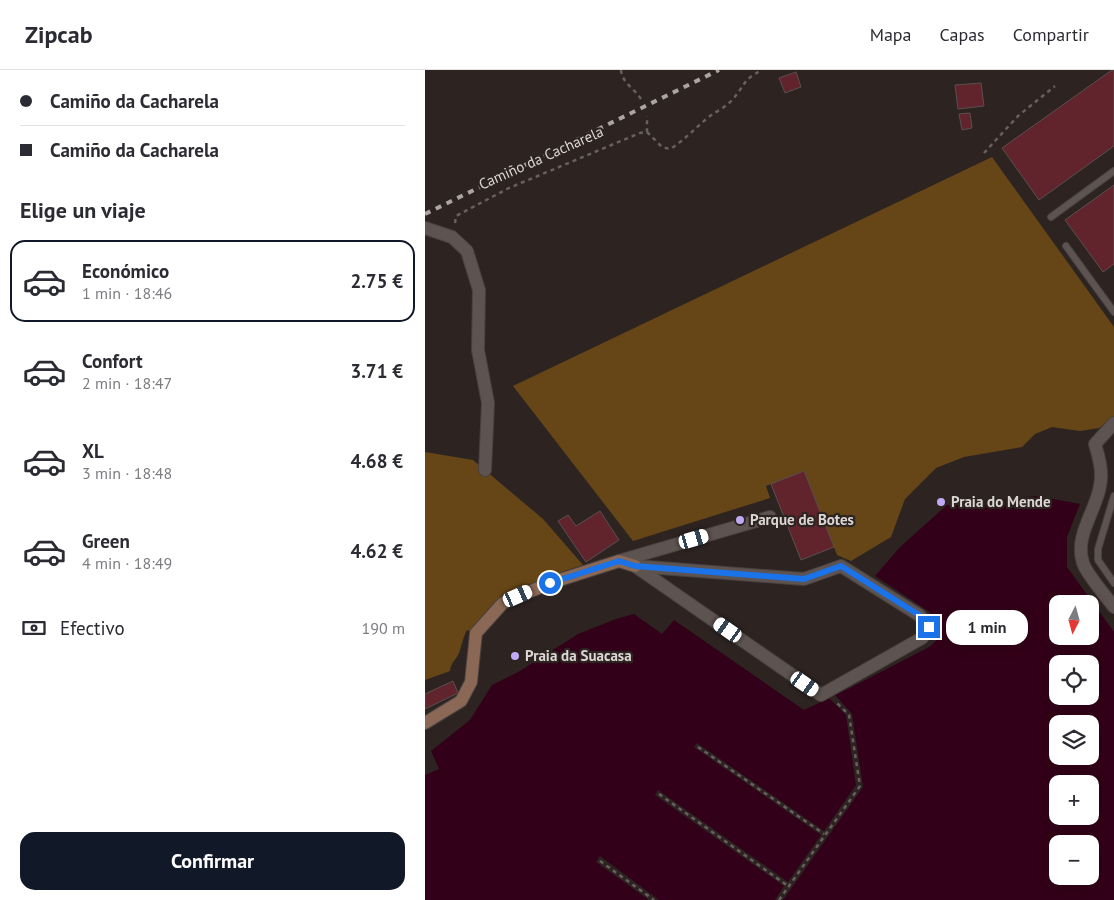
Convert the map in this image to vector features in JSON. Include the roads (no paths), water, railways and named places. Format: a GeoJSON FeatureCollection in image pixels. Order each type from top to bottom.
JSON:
{"type":"FeatureCollection","features":[{"type":"Feature","properties":{"kind":"street"},"geometry":{"type":"LineString","coordinates":[[425,219],[452,237],[467,251],[479,290],[478,350],[488,403],[485,470]]}},
{"type":"Feature","properties":{"kind":"street"},"geometry":{"type":"LineString","coordinates":[[425,228],[452,237]]}},
{"type":"Feature","properties":{"kind":"street"},"geometry":{"type":"LineString","coordinates":[[1114,423],[1095,444],[1102,468],[1100,487],[1082,537],[1081,552],[1083,565],[1114,607]]}},
{"type":"Feature","properties":{"kind":"street"},"geometry":{"type":"LineString","coordinates":[[425,723],[461,701],[471,682],[477,634],[503,603],[550,583],[770,517]]}},
{"type":"Feature","properties":{"kind":"street"},"geometry":{"type":"LineString","coordinates":[[619,561],[635,566],[804,579],[841,566],[919,615],[929,627],[922,638],[821,695],[635,566]]}},
{"type":"Feature","properties":{"kind":"lane"},"geometry":{"type":"LineString","coordinates":[[1051,217],[1114,171]]}},
{"type":"Feature","properties":{"kind":"lane"},"geometry":{"type":"LineString","coordinates":[[1065,246],[1114,312]]}},
{"type":"Feature","properties":{"kind":"lane"},"geometry":{"type":"LineString","coordinates":[[1114,496],[1097,549],[1098,560],[1114,583]]}},
{"type":"Feature","properties":{"kind":"railway"},"geometry":{"type":"LineString","coordinates":[[425,214],[719,70]]}},
{"type":"Feature","properties":{"kind":"place","name":"Praia do Mende"},"geometry":{"type":"Point","coordinates":[941,502]}},
{"type":"Feature","properties":{"kind":"place","name":"Parque de Botes"},"geometry":{"type":"Point","coordinates":[740,520]}},
{"type":"Feature","properties":{"kind":"place","name":"Praia da Suacasa"},"geometry":{"type":"Point","coordinates":[515,656]}}]}
